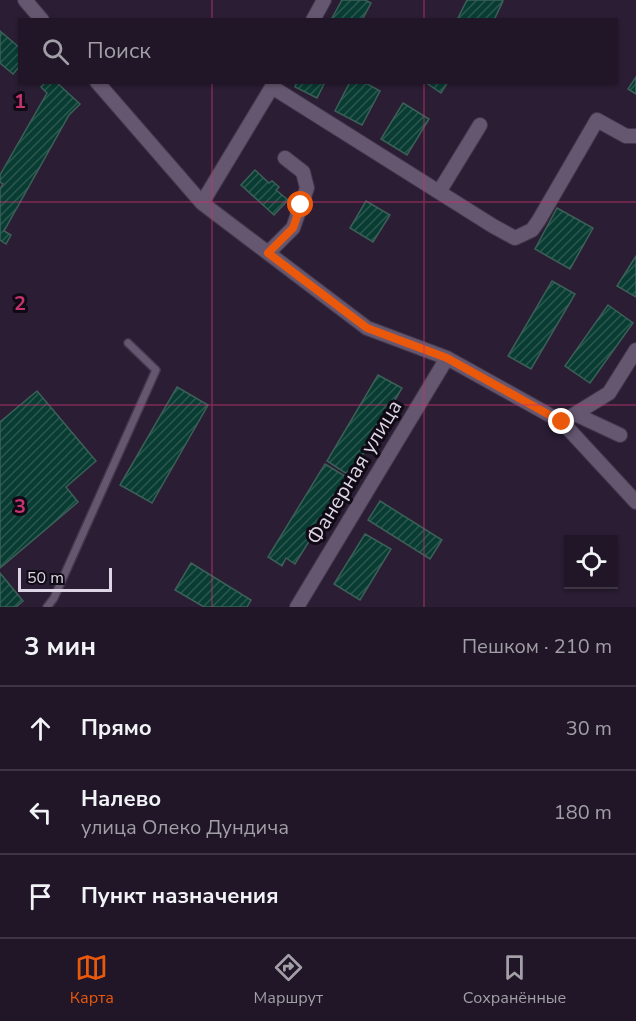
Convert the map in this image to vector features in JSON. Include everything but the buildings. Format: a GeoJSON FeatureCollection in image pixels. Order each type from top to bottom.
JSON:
{"type":"FeatureCollection","features":[{"type":"Feature","properties":{"kind":"street"},"geometry":{"type":"LineString","coordinates":[[25,0],[40,18]]}},
{"type":"Feature","properties":{"kind":"street"},"geometry":{"type":"LineString","coordinates":[[314,18],[324,0]]}},
{"type":"Feature","properties":{"kind":"street"},"geometry":{"type":"LineString","coordinates":[[99,84],[202,203],[367,328],[447,358],[562,422],[636,502]]}},
{"type":"Feature","properties":{"kind":"street"},"geometry":{"type":"LineString","coordinates":[[202,203],[273,85],[515,238],[532,230],[539,220],[597,120],[626,136],[636,136]]}},
{"type":"Feature","properties":{"kind":"street"},"geometry":{"type":"LineString","coordinates":[[440,192],[480,126]]}},
{"type":"Feature","properties":{"kind":"street"},"geometry":{"type":"LineString","coordinates":[[268,253],[293,228],[307,188],[303,172],[285,158]]}},
{"type":"Feature","properties":{"kind":"street"},"geometry":{"type":"LineString","coordinates":[[562,422],[609,393],[636,350]]}},
{"type":"Feature","properties":{"kind":"street","name":"Фанерная улица"},"geometry":{"type":"LineString","coordinates":[[297,607],[447,358]]}},
{"type":"Feature","properties":{"kind":"street"},"geometry":{"type":"LineString","coordinates":[[575,414],[621,435]]}},
{"type":"Feature","properties":{"kind":"lane"},"geometry":{"type":"LineString","coordinates":[[47,607],[54,598],[156,370],[128,343]]}},
{"type":"Feature","properties":{"kind":"route"},"geometry":{"type":"LineString","coordinates":[[301,205],[293,228],[268,253],[367,328],[447,358],[562,422]]}}]}
